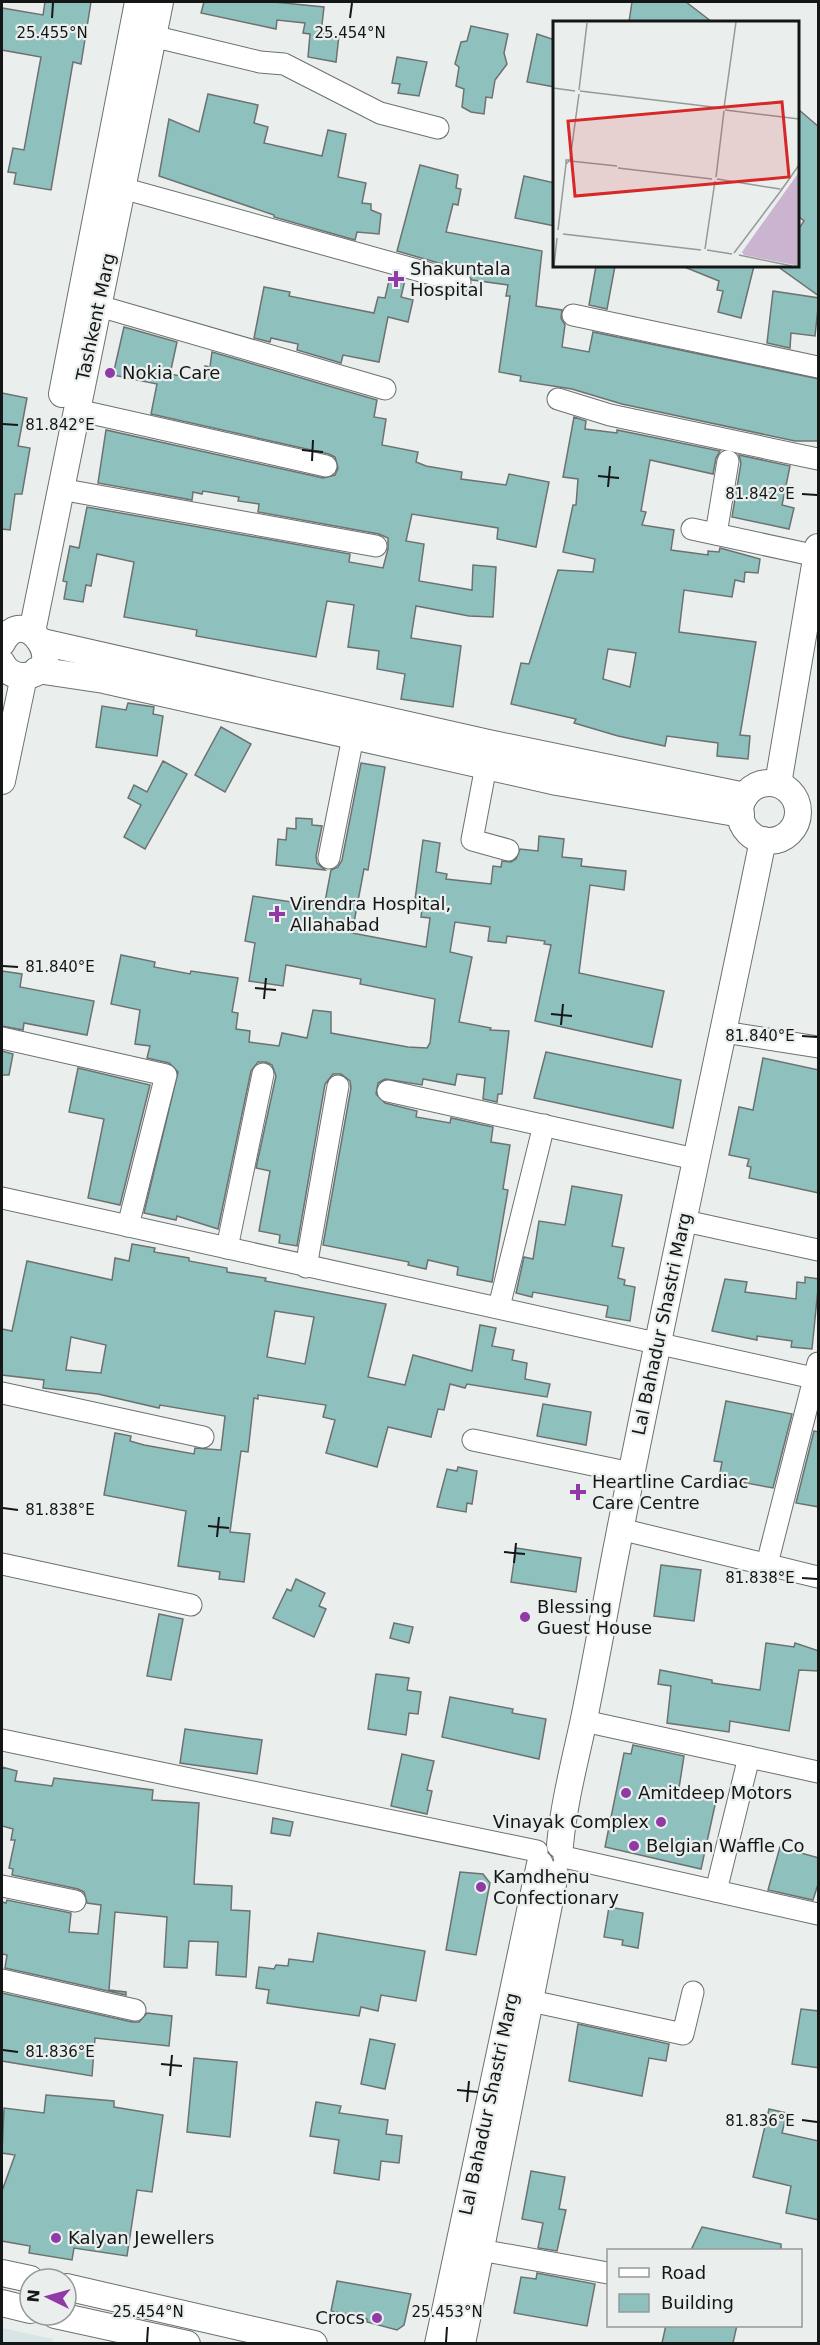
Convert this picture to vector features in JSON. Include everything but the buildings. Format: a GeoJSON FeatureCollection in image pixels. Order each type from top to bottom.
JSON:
{"type":"FeatureCollection","features":[{"type":"Feature","properties":{"kind":"street","name":"Tashkent Marg"},"geometry":{"type":"LineString","coordinates":[[2,781],[17,651],[138,2]]}},
{"type":"Feature","properties":{"kind":"street","name":"Tashkent Marg"},"geometry":{"type":"LineString","coordinates":[[2,709],[60,489],[160,2]]}},
{"type":"Feature","properties":{"kind":"street"},"geometry":{"type":"LineString","coordinates":[[152,36],[260,62],[285,64],[380,113],[438,128]]}},
{"type":"Feature","properties":{"kind":"street"},"geometry":{"type":"LineString","coordinates":[[122,188],[460,282]]}},
{"type":"Feature","properties":{"kind":"street"},"geometry":{"type":"LineString","coordinates":[[99,306],[385,389]]}},
{"type":"Feature","properties":{"kind":"street"},"geometry":{"type":"LineString","coordinates":[[573,315],[819,367]]}},
{"type":"Feature","properties":{"kind":"street"},"geometry":{"type":"LineString","coordinates":[[558,399],[610,415],[819,459]]}},
{"type":"Feature","properties":{"kind":"street"},"geometry":{"type":"LineString","coordinates":[[76,410],[326,466]]}},
{"type":"Feature","properties":{"kind":"street"},"geometry":{"type":"LineString","coordinates":[[716,534],[728,461]]}},
{"type":"Feature","properties":{"kind":"street"},"geometry":{"type":"LineString","coordinates":[[60,489],[376,546]]}},
{"type":"Feature","properties":{"kind":"street"},"geometry":{"type":"LineString","coordinates":[[692,529],[818,552],[778,784]]}},
{"type":"Feature","properties":{"kind":"street"},"geometry":{"type":"LineString","coordinates":[[17,651],[104,680],[557,782],[743,805]]}},
{"type":"Feature","properties":{"kind":"street"},"geometry":{"type":"LineString","coordinates":[[17,651],[477,741],[743,805]]}},
{"type":"Feature","properties":{"kind":"street"},"geometry":{"type":"LineString","coordinates":[[329,858],[353,737]]}},
{"type":"Feature","properties":{"kind":"street"},"geometry":{"type":"LineString","coordinates":[[486,766],[472,840],[508,850]]}},
{"type":"Feature","properties":{"kind":"street"},"geometry":{"type":"LineString","coordinates":[[760,784],[778,784],[793,795],[807,817],[782,838],[763,840],[747,830],[743,805],[760,784]]}},
{"type":"Feature","properties":{"kind":"street","name":"Lal Bahadur Shastri Marg"},"geometry":{"type":"LineString","coordinates":[[438,2343],[584,1721],[656,1342],[685,1221],[695,1159],[724,1032],[763,840]]}},
{"type":"Feature","properties":{"kind":"street"},"geometry":{"type":"LineString","coordinates":[[724,1032],[819,1047]]}},
{"type":"Feature","properties":{"kind":"street"},"geometry":{"type":"LineString","coordinates":[[2,1038],[166,1075],[128,1226]]}},
{"type":"Feature","properties":{"kind":"street"},"geometry":{"type":"LineString","coordinates":[[227,1248],[263,1074]]}},
{"type":"Feature","properties":{"kind":"street"},"geometry":{"type":"LineString","coordinates":[[306,1267],[338,1086]]}},
{"type":"Feature","properties":{"kind":"street"},"geometry":{"type":"LineString","coordinates":[[387,1092],[695,1159]]}},
{"type":"Feature","properties":{"kind":"street"},"geometry":{"type":"LineString","coordinates":[[499,1307],[544,1125]]}},
{"type":"Feature","properties":{"kind":"street"},"geometry":{"type":"LineString","coordinates":[[2,1198],[306,1267],[656,1342],[817,1373],[767,1564]]}},
{"type":"Feature","properties":{"kind":"street"},"geometry":{"type":"LineString","coordinates":[[685,1221],[819,1250]]}},
{"type":"Feature","properties":{"kind":"street"},"geometry":{"type":"LineString","coordinates":[[2,1393],[203,1437]]}},
{"type":"Feature","properties":{"kind":"street"},"geometry":{"type":"LineString","coordinates":[[474,1440],[631,1473]]}},
{"type":"Feature","properties":{"kind":"street"},"geometry":{"type":"LineString","coordinates":[[620,1529],[819,1577]]}},
{"type":"Feature","properties":{"kind":"street"},"geometry":{"type":"LineString","coordinates":[[2,1564],[191,1605]]}},
{"type":"Feature","properties":{"kind":"street"},"geometry":{"type":"LineString","coordinates":[[584,1721],[819,1772]]}},
{"type":"Feature","properties":{"kind":"street"},"geometry":{"type":"LineString","coordinates":[[2,1740],[551,1854],[819,1914]]}},
{"type":"Feature","properties":{"kind":"street"},"geometry":{"type":"LineString","coordinates":[[716,1891],[749,1757]]}},
{"type":"Feature","properties":{"kind":"street","name":"Lal Bahadur Shastri Marg"},"geometry":{"type":"LineString","coordinates":[[462,2343],[531,2001],[551,1854]]}},
{"type":"Feature","properties":{"kind":"street"},"geometry":{"type":"LineString","coordinates":[[2,1886],[75,1901]]}},
{"type":"Feature","properties":{"kind":"street"},"geometry":{"type":"LineString","coordinates":[[2,1980],[135,2010]]}},
{"type":"Feature","properties":{"kind":"street"},"geometry":{"type":"LineString","coordinates":[[531,2001],[683,2034],[693,1992]]}},
{"type":"Feature","properties":{"kind":"street"},"geometry":{"type":"LineString","coordinates":[[480,2250],[607,2273]]}},
{"type":"Feature","properties":{"kind":"street"},"geometry":{"type":"LineString","coordinates":[[2,2272],[18,2276]]}},
{"type":"Feature","properties":{"kind":"street"},"geometry":{"type":"LineString","coordinates":[[78,2290],[314,2343]]}},
{"type":"Feature","properties":{"kind":"street"},"geometry":{"type":"LineString","coordinates":[[2,2303],[18,2307]]}},
{"type":"Feature","properties":{"kind":"street"},"geometry":{"type":"LineString","coordinates":[[78,2320],[187,2343]]}},
{"type":"Feature","properties":{"kind":"shaded area"},"geometry":{"type":"Polygon","coordinates":[[[2,2328],[53,2339],[52,2343],[2,2343],[2,2328]]]}},
{"type":"Feature","properties":{"kind":"place","name":"Shakuntala Hospital"},"geometry":{"type":"Point","coordinates":[396,279]}},
{"type":"Feature","properties":{"kind":"place","name":"Nokia Care"},"geometry":{"type":"Point","coordinates":[110,373]}},
{"type":"Feature","properties":{"kind":"place","name":"Virendra Hospital, Allahabad"},"geometry":{"type":"Point","coordinates":[277,914]}},
{"type":"Feature","properties":{"kind":"place","name":"Heartline Cardiac Care Centre"},"geometry":{"type":"Point","coordinates":[578,1492]}},
{"type":"Feature","properties":{"kind":"place","name":"Blessing Guest House"},"geometry":{"type":"Point","coordinates":[525,1617]}},
{"type":"Feature","properties":{"kind":"place","name":"Amitdeep Motors"},"geometry":{"type":"Point","coordinates":[626,1793]}},
{"type":"Feature","properties":{"kind":"place","name":"Vinayak Complex"},"geometry":{"type":"Point","coordinates":[661,1822]}},
{"type":"Feature","properties":{"kind":"place","name":"Belgian Waffle Co"},"geometry":{"type":"Point","coordinates":[634,1846]}},
{"type":"Feature","properties":{"kind":"place","name":"Kamdhenu Confectionary"},"geometry":{"type":"Point","coordinates":[481,1887]}},
{"type":"Feature","properties":{"kind":"place","name":"Kalyan Jewellers"},"geometry":{"type":"Point","coordinates":[56,2238]}},
{"type":"Feature","properties":{"kind":"place","name":"Crocs"},"geometry":{"type":"Point","coordinates":[377,2318]}}]}
